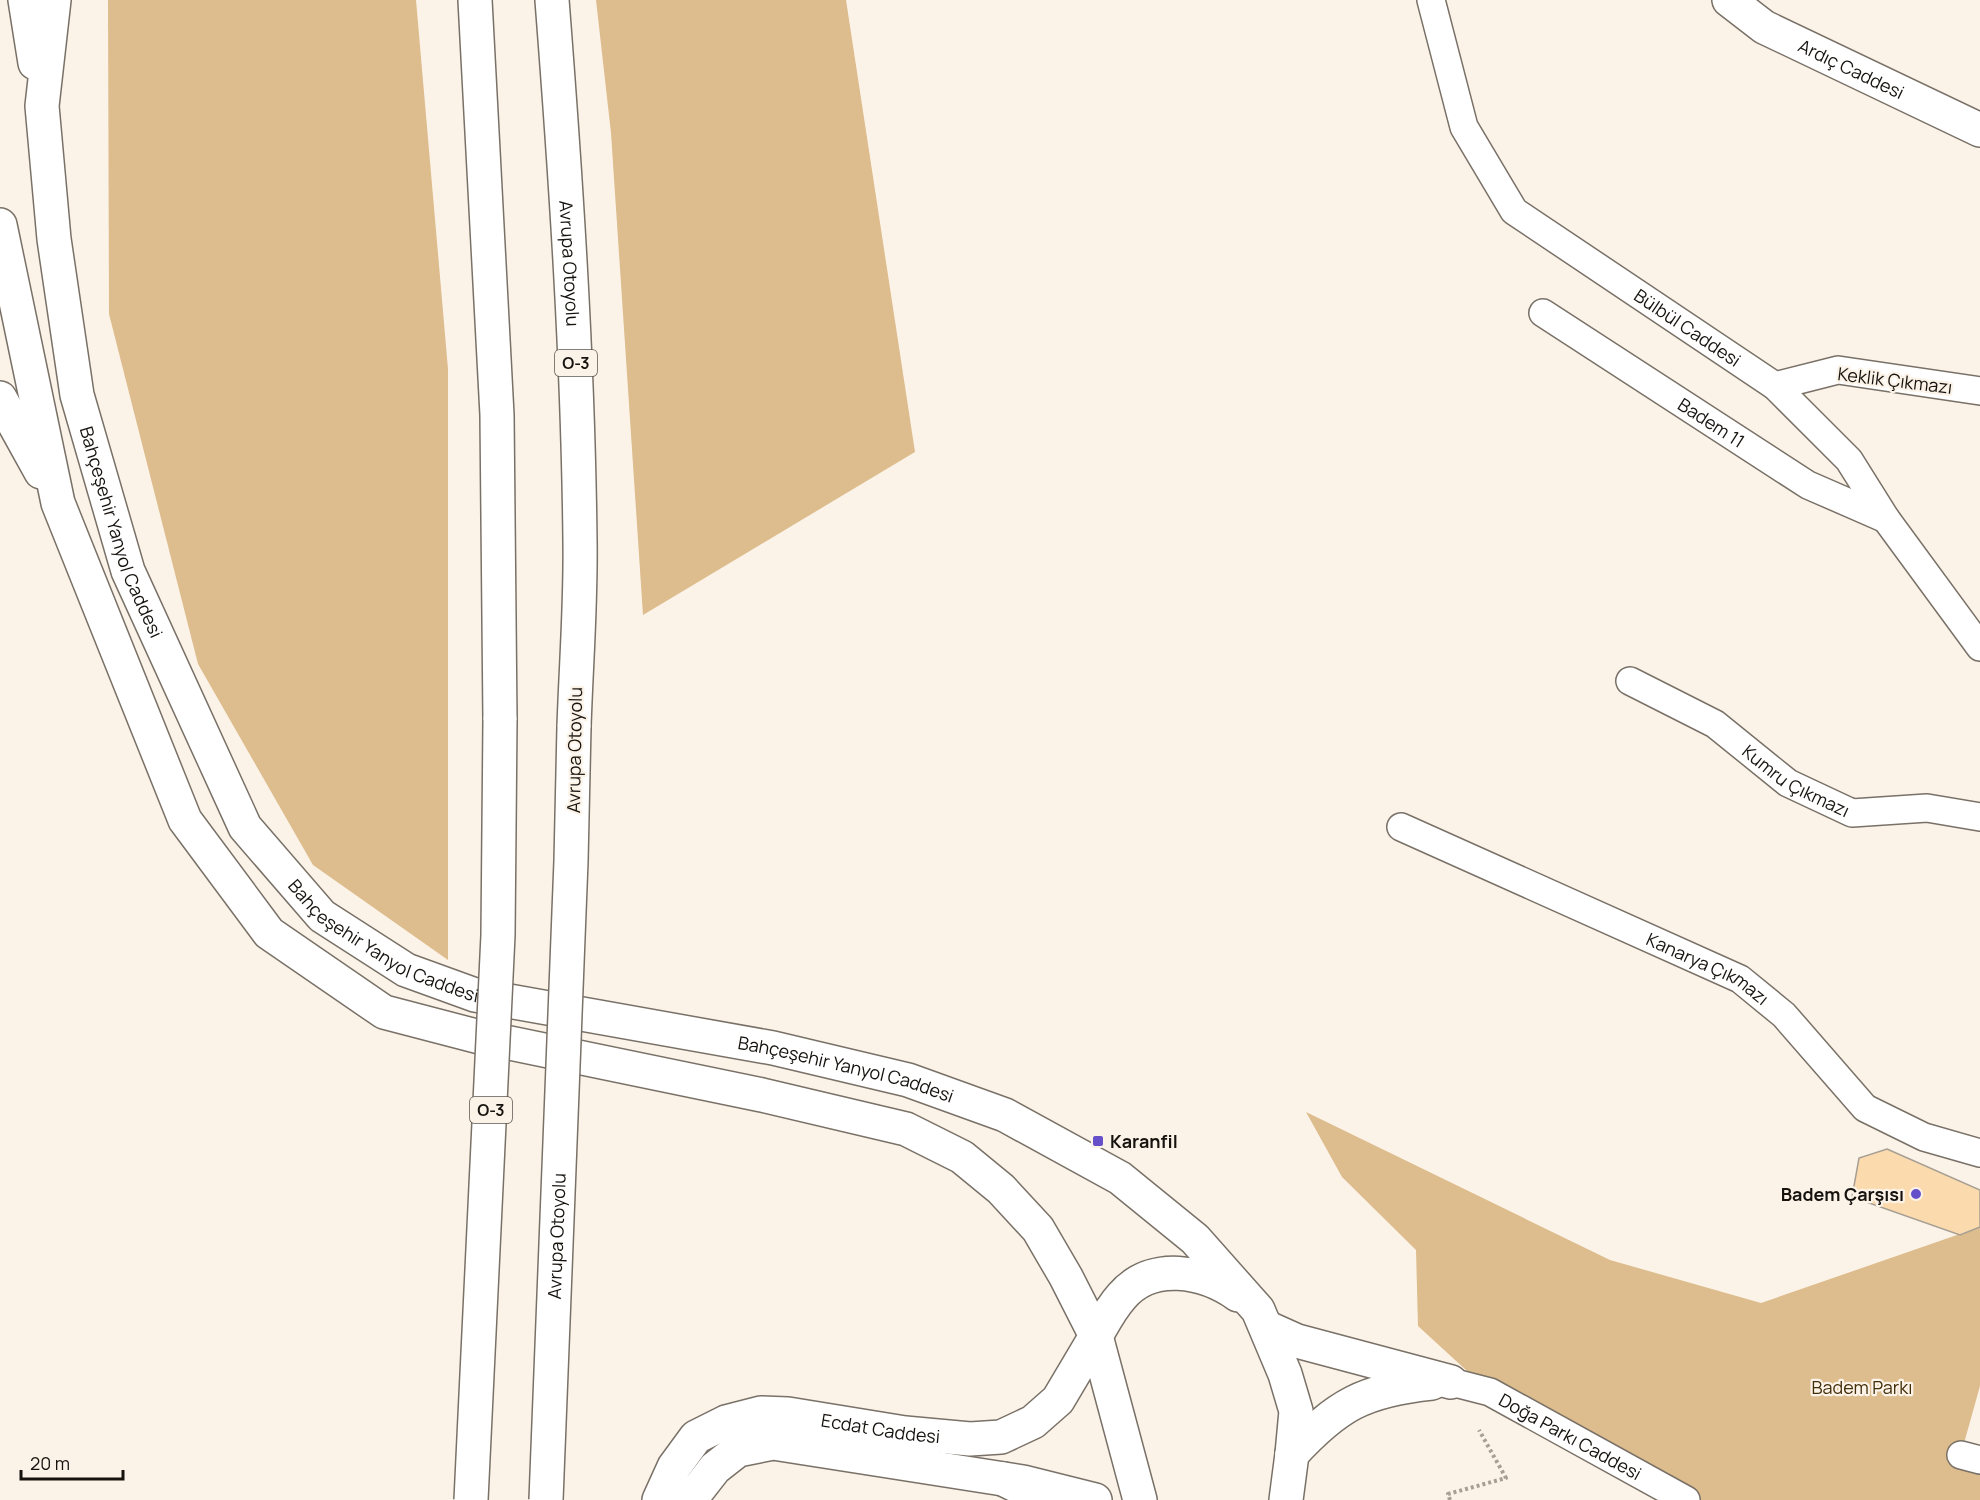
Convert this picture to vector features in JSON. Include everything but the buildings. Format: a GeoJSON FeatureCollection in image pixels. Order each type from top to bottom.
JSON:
{"type":"FeatureCollection","features":[{"type":"Feature","properties":{"kind":"main road"},"geometry":{"type":"LineString","coordinates":[[25,0],[42,106]]}},
{"type":"Feature","properties":{"kind":"main road","name":"Bahçeşehir Yanyol Caddesi"},"geometry":{"type":"LineString","coordinates":[[54,0],[42,106],[54,239],[77,394],[128,571],[245,827],[322,916],[406,970],[475,995],[773,1048],[908,1080],[1005,1115],[1120,1178],[1195,1239],[1263,1319],[1285,1374],[1296,1411],[1291,1461]]}},
{"type":"Feature","properties":{"kind":"main road","name":"O-3"},"geometry":{"type":"LineString","coordinates":[[471,1500],[498,935],[500,720],[497,415],[475,0]]}},
{"type":"Feature","properties":{"kind":"main road","name":"Avrupa Otoyolu"},"geometry":{"type":"LineString","coordinates":[[546,1500],[571,861],[580,543],[576,360],[552,0]]}},
{"type":"Feature","properties":{"kind":"main road","name":"Ardıç Caddesi"},"geometry":{"type":"LineString","coordinates":[[1732,1],[1764,27],[1980,130]]}},
{"type":"Feature","properties":{"kind":"main road"},"geometry":{"type":"LineString","coordinates":[[0,225],[58,503]]}},
{"type":"Feature","properties":{"kind":"main road"},"geometry":{"type":"LineString","coordinates":[[0,398],[58,503],[185,820],[270,933],[384,1012],[476,1036],[762,1095],[906,1129],[962,1157],[1001,1189],[1038,1229],[1096,1336],[1140,1500]]}},
{"type":"Feature","properties":{"kind":"main road","name":"Ecdat Caddesi"},"geometry":{"type":"LineString","coordinates":[[659,1500],[674,1467],[696,1437],[726,1422],[761,1413],[788,1414],[905,1433],[970,1439],[1002,1437],[1033,1422],[1058,1400],[1123,1295],[1140,1281],[1166,1272],[1187,1273],[1226,1287],[1263,1319]]}},
{"type":"Feature","properties":{"kind":"main road"},"geometry":{"type":"LineString","coordinates":[[1263,1319],[1297,1341],[1451,1382]]}},
{"type":"Feature","properties":{"kind":"main road"},"geometry":{"type":"LineString","coordinates":[[1280,1500],[1291,1461],[1321,1422],[1353,1402],[1392,1387],[1451,1382]]}},
{"type":"Feature","properties":{"kind":"main road","name":"Ecdat Caddesi"},"geometry":{"type":"LineString","coordinates":[[690,1500],[715,1468],[738,1450],[773,1443],[1003,1479],[1095,1500]]}},
{"type":"Feature","properties":{"kind":"main road"},"geometry":{"type":"LineString","coordinates":[[1286,1500],[1291,1461]]}},
{"type":"Feature","properties":{"kind":"main road"},"geometry":{"type":"LineString","coordinates":[[1003,1479],[1046,1500]]}},
{"type":"Feature","properties":{"kind":"street","name":"Bülbül Caddesi"},"geometry":{"type":"LineString","coordinates":[[1431,0],[1464,127],[1514,211],[1775,386],[1850,460],[1886,519],[1980,647]]}},
{"type":"Feature","properties":{"kind":"street","name":"Badem 11"},"geometry":{"type":"LineString","coordinates":[[1543,313],[1808,485],[1886,519]]}},
{"type":"Feature","properties":{"kind":"street","name":"Keklik Çıkmazı"},"geometry":{"type":"LineString","coordinates":[[1775,386],[1838,370],[1980,391]]}},
{"type":"Feature","properties":{"kind":"street","name":"Kumru Çıkmazı"},"geometry":{"type":"LineString","coordinates":[[1630,681],[1715,724],[1788,783],[1852,813],[1927,808],[1980,817]]}},
{"type":"Feature","properties":{"kind":"street","name":"Kanarya Çıkmazı"},"geometry":{"type":"LineString","coordinates":[[1401,827],[1740,979],[1784,1015],[1865,1108],[1924,1137],[1980,1153]]}},
{"type":"Feature","properties":{"kind":"street","name":"Doğa Parkı Caddesi"},"geometry":{"type":"LineString","coordinates":[[1451,1382],[1490,1392],[1686,1500]]}},
{"type":"Feature","properties":{"kind":"path"},"geometry":{"type":"LineString","coordinates":[[1450,1500],[1448,1494],[1506,1478],[1479,1430]]}},
{"type":"Feature","properties":{"kind":"green space"},"geometry":{"type":"Polygon","coordinates":[[[108,0],[416,0],[448,369],[448,960],[313,865],[198,664],[109,314],[108,0]]]}},
{"type":"Feature","properties":{"kind":"green space"},"geometry":{"type":"Polygon","coordinates":[[[596,0],[846,0],[915,452],[643,615],[611,133],[596,0]]]}},
{"type":"Feature","properties":{"kind":"green space","name":"Badem Parkı"},"geometry":{"type":"Polygon","coordinates":[[[1306,1112],[1610,1260],[1761,1303],[1980,1227],[1980,1386],[1961,1454],[1980,1460],[1980,1500],[1686,1500],[1490,1392],[1418,1326],[1416,1250],[1342,1177],[1306,1112]]]}},
{"type":"Feature","properties":{"kind":"place","name":"Karanfil"},"geometry":{"type":"Point","coordinates":[1098,1141]}},
{"type":"Feature","properties":{"kind":"place","name":"Badem Çarşısı"},"geometry":{"type":"Point","coordinates":[1916,1194]}}]}
